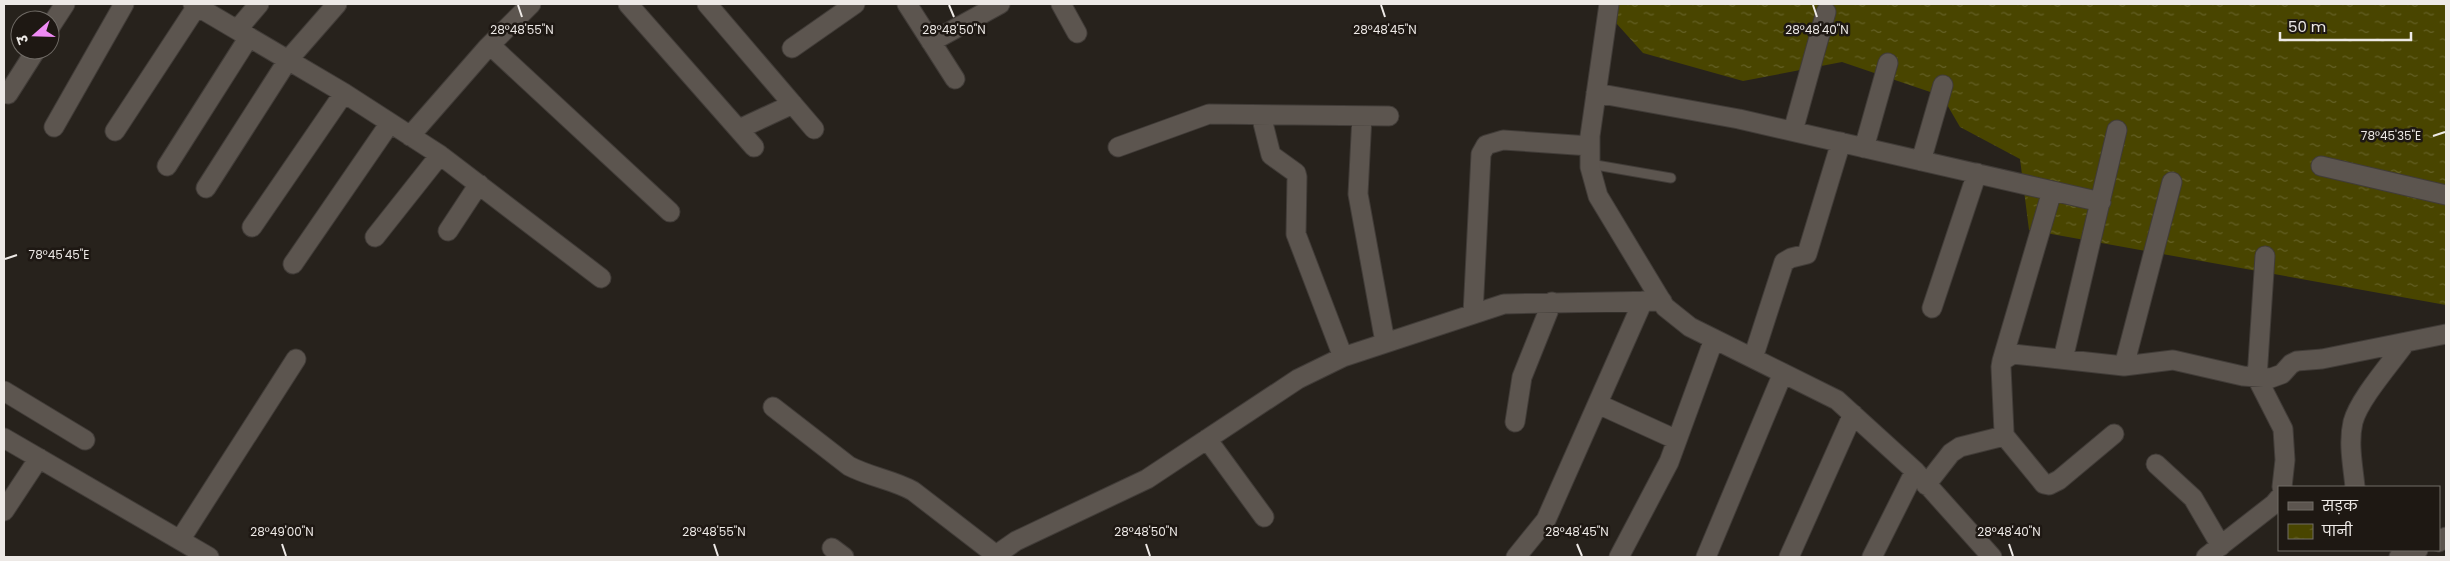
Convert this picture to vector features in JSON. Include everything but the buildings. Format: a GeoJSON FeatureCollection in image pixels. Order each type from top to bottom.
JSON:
{"type":"FeatureCollection","features":[{"type":"Feature","properties":{"kind":"street"},"geometry":{"type":"LineString","coordinates":[[54,127],[124,4]]}},
{"type":"Feature","properties":{"kind":"street"},"geometry":{"type":"LineString","coordinates":[[167,166],[259,4]]}},
{"type":"Feature","properties":{"kind":"street"},"geometry":{"type":"LineString","coordinates":[[206,188],[288,60],[337,4]]}},
{"type":"Feature","properties":{"kind":"street"},"geometry":{"type":"LineString","coordinates":[[628,4],[754,147]]}},
{"type":"Feature","properties":{"kind":"street"},"geometry":{"type":"LineString","coordinates":[[707,4],[814,129]]}},
{"type":"Feature","properties":{"kind":"street"},"geometry":{"type":"LineString","coordinates":[[792,48],[855,4]]}},
{"type":"Feature","properties":{"kind":"street"},"geometry":{"type":"LineString","coordinates":[[907,4],[955,79]]}},
{"type":"Feature","properties":{"kind":"street"},"geometry":{"type":"LineString","coordinates":[[931,42],[1000,4]]}},
{"type":"Feature","properties":{"kind":"street"},"geometry":{"type":"LineString","coordinates":[[1061,4],[1077,33]]}},
{"type":"Feature","properties":{"kind":"street"},"geometry":{"type":"LineString","coordinates":[[1609,4],[1596,93],[1590,155],[1598,196],[1665,307],[1690,327],[1836,400],[1920,478],[1992,557]]}},
{"type":"Feature","properties":{"kind":"street"},"geometry":{"type":"LineString","coordinates":[[115,131],[195,5],[344,93],[440,155],[602,278]]}},
{"type":"Feature","properties":{"kind":"street"},"geometry":{"type":"LineString","coordinates":[[410,136],[525,6]]}},
{"type":"Feature","properties":{"kind":"street"},"geometry":{"type":"LineString","coordinates":[[1793,131],[1826,12]]}},
{"type":"Feature","properties":{"kind":"street"},"geometry":{"type":"LineString","coordinates":[[490,45],[670,212]]}},
{"type":"Feature","properties":{"kind":"street"},"geometry":{"type":"LineString","coordinates":[[8,94],[30,60]]}},
{"type":"Feature","properties":{"kind":"street"},"geometry":{"type":"LineString","coordinates":[[1864,148],[1888,63]]}},
{"type":"Feature","properties":{"kind":"street"},"geometry":{"type":"LineString","coordinates":[[1921,161],[1943,85]]}},
{"type":"Feature","properties":{"kind":"street"},"geometry":{"type":"LineString","coordinates":[[252,228],[344,93]]}},
{"type":"Feature","properties":{"kind":"street"},"geometry":{"type":"LineString","coordinates":[[1596,93],[1739,119],[2101,202]]}},
{"type":"Feature","properties":{"kind":"street"},"geometry":{"type":"LineString","coordinates":[[739,128],[793,104]]}},
{"type":"Feature","properties":{"kind":"street"},"geometry":{"type":"LineString","coordinates":[[1118,147],[1209,114],[1389,116]]}},
{"type":"Feature","properties":{"kind":"street"},"geometry":{"type":"LineString","coordinates":[[1261,115],[1271,155],[1296,173],[1296,234],[1342,357]]}},
{"type":"Feature","properties":{"kind":"street"},"geometry":{"type":"LineString","coordinates":[[1362,116],[1358,194],[1386,342]]}},
{"type":"Feature","properties":{"kind":"street"},"geometry":{"type":"LineString","coordinates":[[293,264],[390,124]]}},
{"type":"Feature","properties":{"kind":"street"},"geometry":{"type":"LineString","coordinates":[[2063,359],[2117,130]]}},
{"type":"Feature","properties":{"kind":"street"},"geometry":{"type":"LineString","coordinates":[[1473,314],[1481,154],[1486,145],[1503,140],[1590,155]]}},
{"type":"Feature","properties":{"kind":"street"},"geometry":{"type":"LineString","coordinates":[[1754,358],[1784,262],[1807,254],[1841,142]]}},
{"type":"Feature","properties":{"kind":"street"},"geometry":{"type":"LineString","coordinates":[[375,237],[440,155]]}},
{"type":"Feature","properties":{"kind":"street"},"geometry":{"type":"LineString","coordinates":[[2321,166],[2446,195]]}},
{"type":"Feature","properties":{"kind":"street"},"geometry":{"type":"LineString","coordinates":[[1932,308],[1977,173]]}},
{"type":"Feature","properties":{"kind":"street"},"geometry":{"type":"LineString","coordinates":[[2124,366],[2172,182]]}},
{"type":"Feature","properties":{"kind":"street"},"geometry":{"type":"LineString","coordinates":[[448,231],[479,184]]}},
{"type":"Feature","properties":{"kind":"street"},"geometry":{"type":"LineString","coordinates":[[2052,191],[2002,361],[2003,434],[2044,484],[2049,485],[2059,480],[2114,434]]}},
{"type":"Feature","properties":{"kind":"street"},"geometry":{"type":"LineString","coordinates":[[2265,256],[2257,378],[2283,429],[2285,460],[2282,486]]}},
{"type":"Feature","properties":{"kind":"street"},"geometry":{"type":"LineString","coordinates":[[1516,557],[1546,520],[1643,301]]}},
{"type":"Feature","properties":{"kind":"street"},"geometry":{"type":"LineString","coordinates":[[773,407],[848,466],[863,473],[900,484],[913,491],[995,556],[1016,541],[1148,479],[1298,379],[1342,357],[1504,304],[1662,301]]}},
{"type":"Feature","properties":{"kind":"street"},"geometry":{"type":"LineString","coordinates":[[1515,422],[1522,377],[1552,302]]}},
{"type":"Feature","properties":{"kind":"street"},"geometry":{"type":"LineString","coordinates":[[2002,361],[2013,354],[2124,366],[2173,360],[2257,378],[2271,378],[2282,374],[2297,361],[2322,359],[2446,334]]}},
{"type":"Feature","properties":{"kind":"street"},"geometry":{"type":"LineString","coordinates":[[1619,557],[1659,483],[1714,339]]}},
{"type":"Feature","properties":{"kind":"street"},"geometry":{"type":"LineString","coordinates":[[2355,486],[2351,436],[2354,421],[2359,408],[2406,342]]}},
{"type":"Feature","properties":{"kind":"street"},"geometry":{"type":"LineString","coordinates":[[180,540],[296,359]]}},
{"type":"Feature","properties":{"kind":"street"},"geometry":{"type":"LineString","coordinates":[[1706,557],[1783,373]]}},
{"type":"Feature","properties":{"kind":"street"},"geometry":{"type":"LineString","coordinates":[[4,391],[85,440]]}},
{"type":"Feature","properties":{"kind":"street"},"geometry":{"type":"LineString","coordinates":[[1598,404],[1677,440]]}},
{"type":"Feature","properties":{"kind":"street"},"geometry":{"type":"LineString","coordinates":[[1789,557],[1853,414]]}},
{"type":"Feature","properties":{"kind":"street"},"geometry":{"type":"LineString","coordinates":[[1872,557],[1920,478],[1960,447],[2000,437],[2003,434]]}},
{"type":"Feature","properties":{"kind":"street"},"geometry":{"type":"LineString","coordinates":[[4,438],[209,557]]}},
{"type":"Feature","properties":{"kind":"street"},"geometry":{"type":"LineString","coordinates":[[1207,439],[1264,517]]}},
{"type":"Feature","properties":{"kind":"street"},"geometry":{"type":"LineString","coordinates":[[4,511],[39,458]]}},
{"type":"Feature","properties":{"kind":"street"},"geometry":{"type":"LineString","coordinates":[[2156,464],[2193,498],[2222,546]]}},
{"type":"Feature","properties":{"kind":"street"},"geometry":{"type":"LineString","coordinates":[[2206,557],[2278,499]]}},
{"type":"Feature","properties":{"kind":"lane"},"geometry":{"type":"LineString","coordinates":[[1590,155],[1671,178]]}},
{"type":"Feature","properties":{"kind":"water"},"geometry":{"type":"Polygon","coordinates":[[[1599,4],[2446,4],[2446,305],[2029,230],[2020,159],[1960,127],[1942,96],[1842,62],[1743,81],[1643,53],[1599,4]]]}}]}
